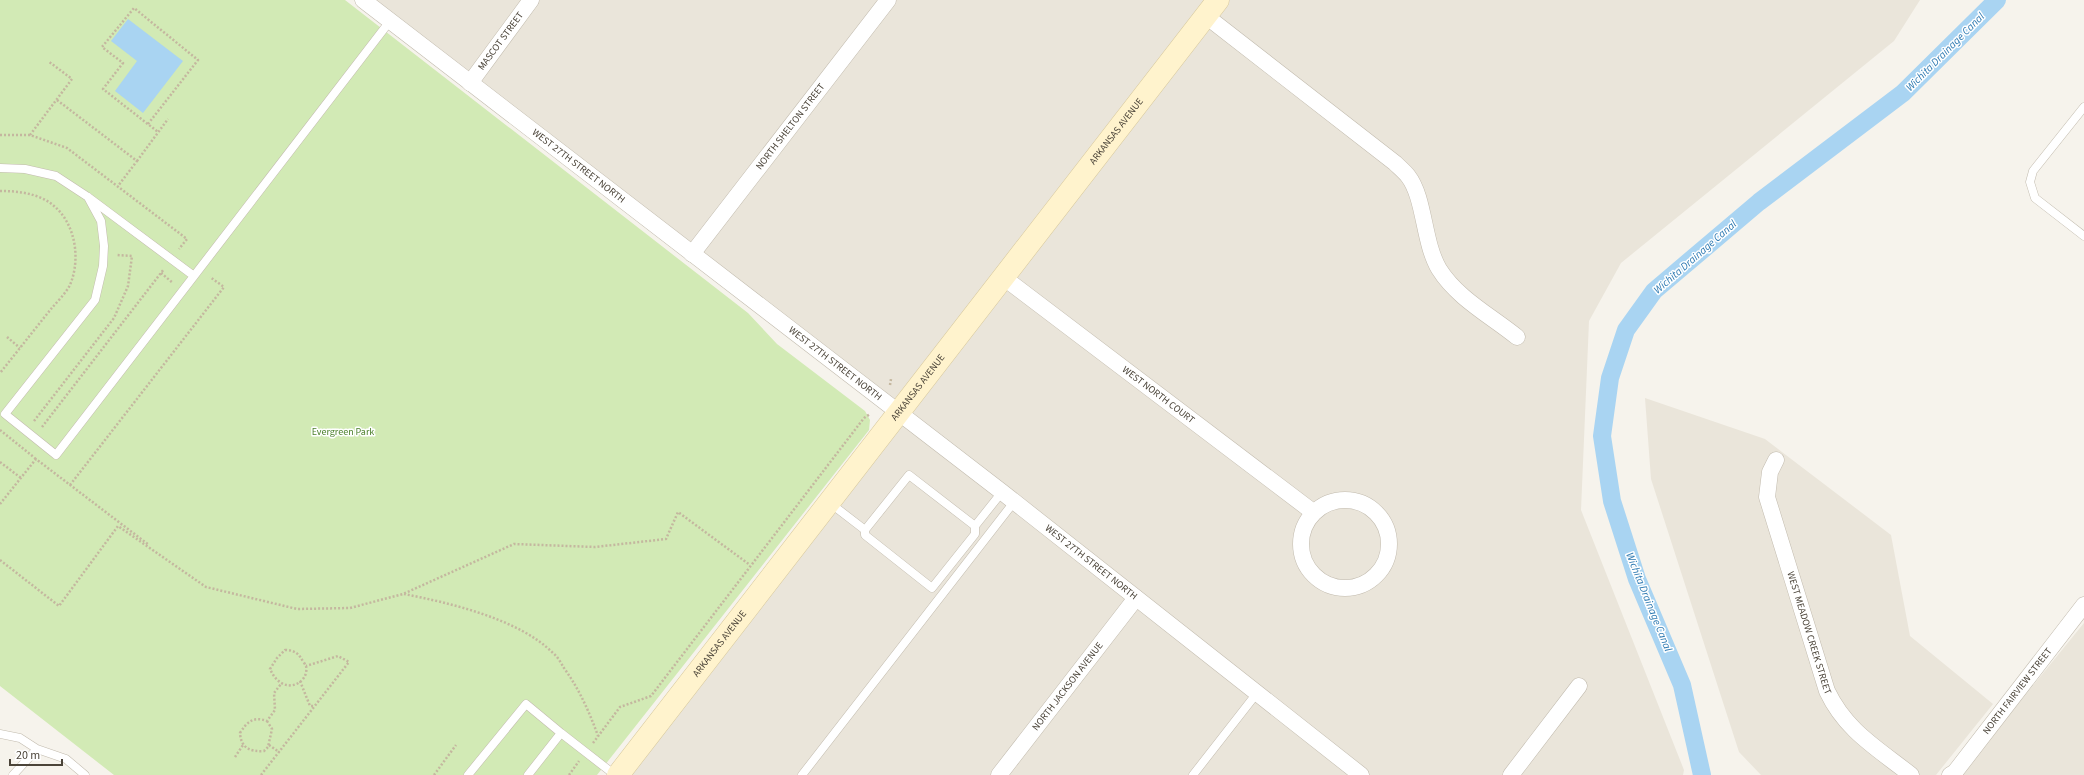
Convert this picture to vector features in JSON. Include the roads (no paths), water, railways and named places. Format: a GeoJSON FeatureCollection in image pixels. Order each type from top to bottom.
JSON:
{"type":"FeatureCollection","features":[{"type":"Feature","properties":{"kind":"street","name":"WEST 27TH STREET NORTH"},"geometry":{"type":"LineString","coordinates":[[363,0],[1008,497],[1361,775]]}},
{"type":"Feature","properties":{"kind":"street","name":"MASCOT STREET"},"geometry":{"type":"LineString","coordinates":[[470,83],[531,0]]}},
{"type":"Feature","properties":{"kind":"street","name":"NORTH SHELTON STREET"},"geometry":{"type":"LineString","coordinates":[[692,254],[888,0]]}},
{"type":"Feature","properties":{"kind":"street","name":"ARKANSAS AVENUE"},"geometry":{"type":"LineString","coordinates":[[618,775],[1212,8]]}},
{"type":"Feature","properties":{"kind":"street"},"geometry":{"type":"LineString","coordinates":[[1212,8],[1395,163],[1409,177],[1418,200],[1430,250],[1439,269],[1457,291],[1517,337]]}},
{"type":"Feature","properties":{"kind":"street","name":"WEST NORTH COURT"},"geometry":{"type":"LineString","coordinates":[[1003,277],[1313,512]]}},
{"type":"Feature","properties":{"kind":"street","name":"WEST MEADOW CREEK STREET"},"geometry":{"type":"LineString","coordinates":[[1776,460],[1770,472],[1767,497],[1827,691],[1841,716],[1851,728],[1910,775]]}},
{"type":"Feature","properties":{"kind":"street"},"geometry":{"type":"LineString","coordinates":[[1338,500],[1352,500],[1366,505],[1377,513],[1385,525],[1389,538],[1389,552],[1384,566],[1374,578],[1361,586],[1346,589],[1331,587],[1317,580],[1307,568],[1301,554],[1300,539],[1304,524],[1313,512],[1325,504],[1338,500]]}},
{"type":"Feature","properties":{"kind":"street","name":"NORTH JACKSON AVENUE"},"geometry":{"type":"LineString","coordinates":[[998,775],[1136,598]]}},
{"type":"Feature","properties":{"kind":"street","name":"NORTH FAIRVIEW STREET"},"geometry":{"type":"LineString","coordinates":[[1950,775],[1954,772],[2084,605]]}},
{"type":"Feature","properties":{"kind":"street"},"geometry":{"type":"LineString","coordinates":[[1511,775],[1579,686]]}},
{"type":"Feature","properties":{"kind":"lane"},"geometry":{"type":"LineString","coordinates":[[88,197],[101,221],[103,255],[100,285],[95,300],[5,414],[56,455],[390,21]]}},
{"type":"Feature","properties":{"kind":"lane"},"geometry":{"type":"LineString","coordinates":[[2084,107],[2032,171],[2030,182],[2035,198],[2084,236]]}},
{"type":"Feature","properties":{"kind":"lane"},"geometry":{"type":"LineString","coordinates":[[0,168],[25,169],[56,176],[88,197],[194,276]]}},
{"type":"Feature","properties":{"kind":"lane"},"geometry":{"type":"LineString","coordinates":[[865,530],[910,475],[975,526]]}},
{"type":"Feature","properties":{"kind":"lane"},"geometry":{"type":"LineString","coordinates":[[829,502],[865,530],[865,535],[932,588],[975,534],[975,526],[1008,497]]}},
{"type":"Feature","properties":{"kind":"lane"},"geometry":{"type":"LineString","coordinates":[[802,775],[1008,497]]}},
{"type":"Feature","properties":{"kind":"lane"},"geometry":{"type":"LineString","coordinates":[[1193,775],[1257,693]]}},
{"type":"Feature","properties":{"kind":"lane"},"geometry":{"type":"LineString","coordinates":[[468,775],[526,704],[615,775]]}},
{"type":"Feature","properties":{"kind":"lane"},"geometry":{"type":"LineString","coordinates":[[528,775],[561,733]]}},
{"type":"Feature","properties":{"kind":"lane"},"geometry":{"type":"LineString","coordinates":[[0,734],[20,738],[37,749],[66,759],[85,775]]}},
{"type":"Feature","properties":{"kind":"lane"},"geometry":{"type":"LineString","coordinates":[[13,775],[37,749]]}},
{"type":"Feature","properties":{"kind":"water"},"geometry":{"type":"Polygon","coordinates":[[[128,19],[183,61],[143,113],[115,91],[137,61],[111,41],[128,19]]]}},
{"type":"Feature","properties":{"kind":"waterway","name":"Wichita Drainage Canal"},"geometry":{"type":"LineString","coordinates":[[1702,775],[1682,685],[1637,579],[1612,501],[1602,436],[1610,378],[1626,330],[1654,291],[1759,202],[1903,93],[1997,0]]}},
{"type":"Feature","properties":{"kind":"park label","name":"Evergreen Park"},"geometry":{"type":"Point","coordinates":[343,432]}}]}
